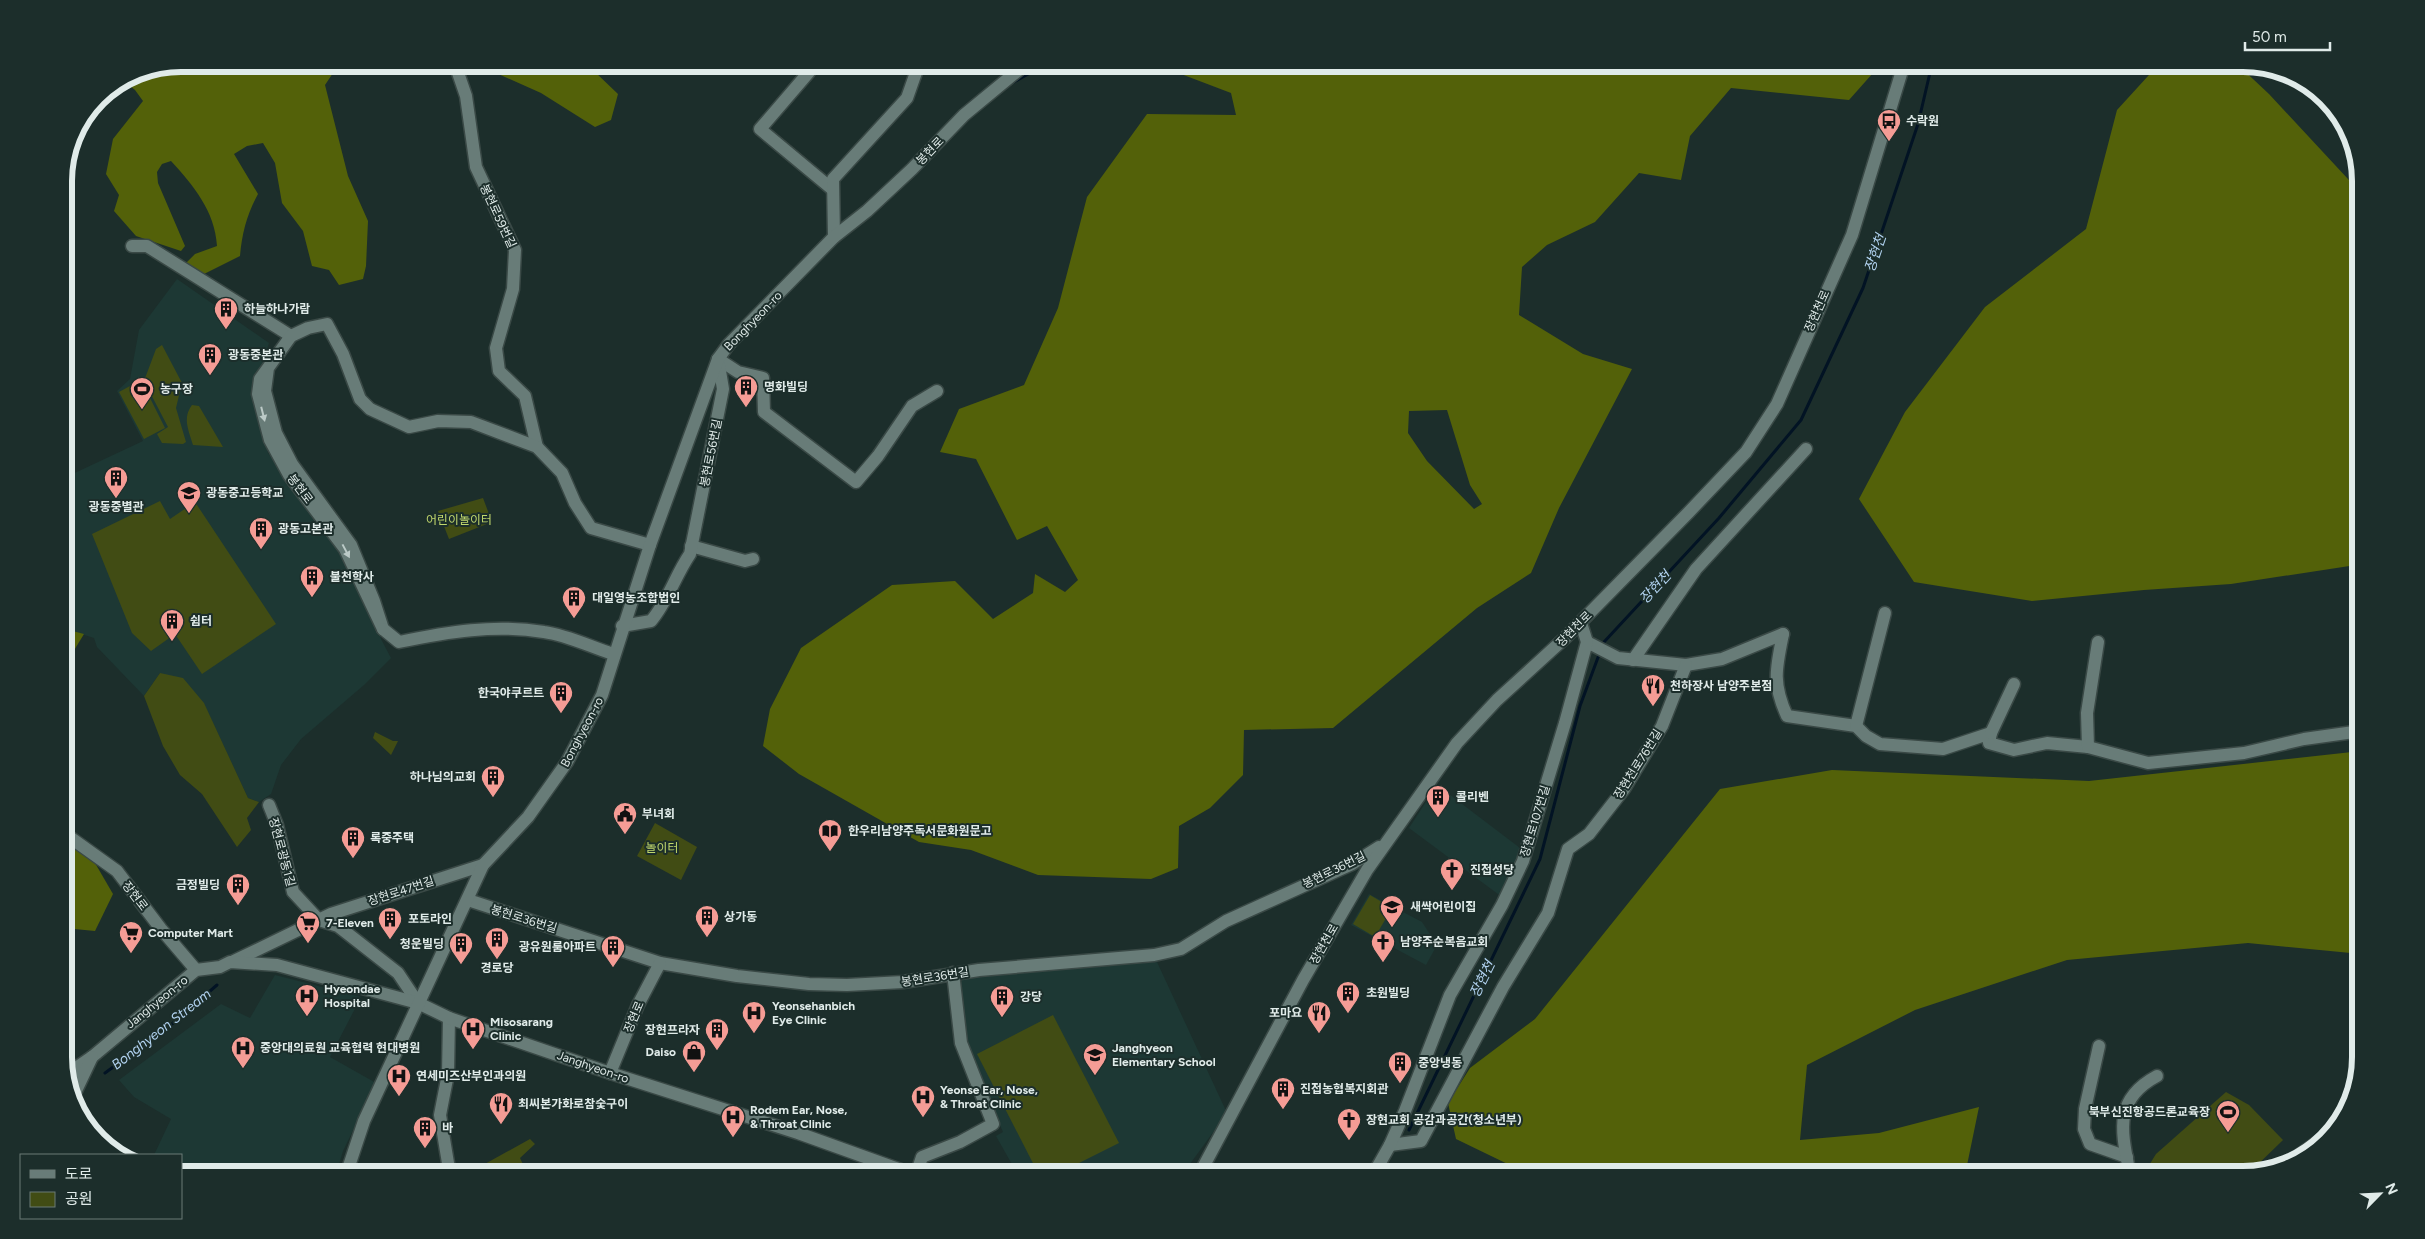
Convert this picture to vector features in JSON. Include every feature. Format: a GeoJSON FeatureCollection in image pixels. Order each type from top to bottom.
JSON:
{"type":"FeatureCollection","features":[{"type":"Feature","properties":{"kind":"street","name":"장현천로"},"geometry":{"type":"LineString","coordinates":[[1203,1166],[1303,980],[1367,870],[1457,743],[1497,700],[1580,623],[1746,452],[1777,404],[1852,235],[1902,72]]}},
{"type":"Feature","properties":{"kind":"street","name":"봉현로59번길"},"geometry":{"type":"LineString","coordinates":[[458,73],[466,96],[476,167],[515,250],[513,289],[496,348],[499,370],[525,396],[537,447]]}},
{"type":"Feature","properties":{"kind":"street"},"geometry":{"type":"LineString","coordinates":[[809,73],[760,129],[832,189]]}},
{"type":"Feature","properties":{"kind":"street"},"geometry":{"type":"LineString","coordinates":[[834,237],[833,179],[907,98],[916,73]]}},
{"type":"Feature","properties":{"kind":"street","name":"봉현로"},"geometry":{"type":"LineString","coordinates":[[834,237],[912,169],[964,115],[1016,73]]}},
{"type":"Feature","properties":{"kind":"street","name":"Bonghyeon-ro"},"geometry":{"type":"LineString","coordinates":[[349,1166],[364,1121],[483,865],[528,817],[567,762],[602,695],[622,626],[718,359],[729,344],[834,237]]}},
{"type":"Feature","properties":{"kind":"street"},"geometry":{"type":"LineString","coordinates":[[132,246],[147,246],[291,336]]}},
{"type":"Feature","properties":{"kind":"street","name":"봉현로"},"geometry":{"type":"LineString","coordinates":[[537,447],[471,422],[438,421],[409,427],[370,409],[360,399],[343,354],[327,324],[308,328],[291,336],[260,379],[258,394],[270,440],[289,475],[345,549],[383,629],[399,642],[440,633],[496,628],[546,632],[613,654]]}},
{"type":"Feature","properties":{"kind":"street"},"geometry":{"type":"LineString","coordinates":[[718,359],[738,372],[763,378],[764,412],[856,482],[878,456],[912,406],[937,392]]}},
{"type":"Feature","properties":{"kind":"street","name":"봉현로56번길"},"geometry":{"type":"LineString","coordinates":[[622,626],[651,621],[664,606],[679,570],[690,554],[723,389],[718,359]]}},
{"type":"Feature","properties":{"kind":"street"},"geometry":{"type":"LineString","coordinates":[[537,447],[562,473],[575,503],[591,528],[650,546]]}},
{"type":"Feature","properties":{"kind":"street"},"geometry":{"type":"LineString","coordinates":[[1633,660],[1696,570],[1806,449]]}},
{"type":"Feature","properties":{"kind":"street"},"geometry":{"type":"LineString","coordinates":[[691,546],[745,561],[753,559]]}},
{"type":"Feature","properties":{"kind":"street"},"geometry":{"type":"LineString","coordinates":[[1856,726],[1885,613]]}},
{"type":"Feature","properties":{"kind":"street"},"geometry":{"type":"LineString","coordinates":[[1580,623],[1590,644],[1618,658],[1686,665],[1722,659],[1783,634],[1776,671],[1778,696],[1787,716],[1856,726],[1866,736],[1880,744],[1944,750],[1992,733]]}},
{"type":"Feature","properties":{"kind":"street"},"geometry":{"type":"LineString","coordinates":[[2088,747],[2087,714],[2098,642]]}},
{"type":"Feature","properties":{"kind":"street","name":"장현로107번길"},"geometry":{"type":"LineString","coordinates":[[1378,1166],[1390,1145],[1450,995],[1502,905],[1523,861],[1590,644]]}},
{"type":"Feature","properties":{"kind":"street","name":"장현천로76번길"},"geometry":{"type":"LineString","coordinates":[[1390,1145],[1421,1142],[1504,987],[1548,913],[1568,849],[1590,834],[1624,789],[1662,726],[1686,665]]}},
{"type":"Feature","properties":{"kind":"street"},"geometry":{"type":"LineString","coordinates":[[2014,684],[1988,742],[2014,750],[2047,743],[2088,747],[2148,763],[2244,753],[2304,739],[2352,732]]}},
{"type":"Feature","properties":{"kind":"street","name":"장현로광동1길"},"geometry":{"type":"LineString","coordinates":[[269,805],[277,825],[293,892],[319,920]]}},
{"type":"Feature","properties":{"kind":"street","name":"장현로"},"geometry":{"type":"LineString","coordinates":[[73,839],[117,871],[161,929],[196,970]]}},
{"type":"Feature","properties":{"kind":"street","name":"봉현로36번길"},"geometry":{"type":"LineString","coordinates":[[468,900],[660,963],[737,976],[818,984],[903,982],[953,973],[1154,955],[1181,949],[1226,921],[1356,862],[1385,843]]}},
{"type":"Feature","properties":{"kind":"street"},"geometry":{"type":"LineString","coordinates":[[1356,862],[1367,870]]}},
{"type":"Feature","properties":{"kind":"street","name":"장현로47번길"},"geometry":{"type":"LineString","coordinates":[[230,962],[331,914],[483,865]]}},
{"type":"Feature","properties":{"kind":"street"},"geometry":{"type":"LineString","coordinates":[[319,920],[338,926],[398,973],[418,1003]]}},
{"type":"Feature","properties":{"kind":"street","name":"Janghyeon-ro"},"geometry":{"type":"LineString","coordinates":[[74,1069],[92,1057],[196,970],[220,967],[230,962],[277,965],[418,1003],[449,1018],[610,1073],[798,1133],[889,1166]]}},
{"type":"Feature","properties":{"kind":"street","name":"장현로"},"geometry":{"type":"LineString","coordinates":[[610,1073],[640,1002],[660,963]]}},
{"type":"Feature","properties":{"kind":"street"},"geometry":{"type":"LineString","coordinates":[[918,1166],[922,1157],[960,1142],[994,1124],[960,1043],[953,973]]}},
{"type":"Feature","properties":{"kind":"street"},"geometry":{"type":"LineString","coordinates":[[448,1166],[440,1115],[448,1074],[449,1018]]}},
{"type":"Feature","properties":{"kind":"street"},"geometry":{"type":"LineString","coordinates":[[2099,1046],[2085,1109],[2084,1129],[2090,1144],[2127,1157]]}},
{"type":"Feature","properties":{"kind":"street"},"geometry":{"type":"LineString","coordinates":[[77,1088],[92,1057]]}},
{"type":"Feature","properties":{"kind":"street"},"geometry":{"type":"LineString","coordinates":[[2128,1166],[2123,1130],[2123,1111],[2128,1100],[2148,1081],[2157,1076]]}},
{"type":"Feature","properties":{"kind":"shaded area","name":"광동중고등학교"},"geometry":{"type":"Polygon","coordinates":[[[177,279],[269,343],[253,394],[268,453],[341,549],[391,658],[364,685],[301,739],[281,765],[271,794],[259,802],[248,798],[204,704],[160,673],[144,696],[97,647],[94,638],[73,631],[73,474],[143,441],[117,391],[130,379],[139,330],[177,279]]]}},
{"type":"Feature","properties":{"kind":"shaded area","name":"콜리벤"},"geometry":{"type":"Polygon","coordinates":[[[1437,785],[1520,848],[1514,875],[1502,897],[1409,828],[1437,785]]]}},
{"type":"Feature","properties":{"kind":"shaded area","name":"새싹어린이집"},"geometry":{"type":"Polygon","coordinates":[[[1369,894],[1422,922],[1437,945],[1426,965],[1351,925],[1369,894]]]}},
{"type":"Feature","properties":{"kind":"shaded area","name":"Janghyeon Elementary School"},"geometry":{"type":"Polygon","coordinates":[[[1157,962],[1227,1113],[1189,1166],[1013,1166],[996,1136],[1003,1132],[963,1040],[957,989],[964,977],[1157,962]]]}},
{"type":"Feature","properties":{"kind":"shaded area","name":"중앙대의료원 교육협력 현대병원"},"geometry":{"type":"Polygon","coordinates":[[[275,975],[361,997],[330,1057],[376,1083],[343,1151],[338,1166],[182,1166],[182,1154],[154,1154],[171,1119],[134,1097],[119,1080],[221,1004],[250,1018],[275,975]]]}},
{"type":"Feature","properties":{"kind":"green space"},"geometry":{"type":"Polygon","coordinates":[[[1874,72],[1849,100],[1731,88],[1690,136],[1681,180],[1639,173],[1595,222],[1547,245],[1522,267],[1519,315],[1583,354],[1632,369],[1559,508],[1531,573],[1477,608],[1333,728],[1244,730],[1243,775],[1210,808],[1179,826],[1178,868],[1151,879],[1038,875],[971,850],[919,842],[799,774],[763,746],[770,709],[801,648],[892,585],[955,581],[993,619],[1033,593],[1035,574],[1065,592],[1078,580],[1047,526],[1017,540],[976,459],[940,452],[959,409],[1024,385],[1058,308],[1087,197],[1147,114],[1236,115],[1231,93],[1181,74],[1874,72]],[[1447,410],[1409,411],[1408,433],[1427,461],[1474,509],[1482,504],[1470,485],[1447,410]]]}},
{"type":"Feature","properties":{"kind":"green space"},"geometry":{"type":"Polygon","coordinates":[[[2152,72],[2246,72],[2269,94],[2352,183],[2352,566],[2231,584],[2032,601],[1914,582],[1859,499],[1905,412],[1985,307],[2086,229],[2117,110],[2152,72]]]}},
{"type":"Feature","properties":{"kind":"green space"},"geometry":{"type":"Polygon","coordinates":[[[175,73],[333,73],[325,85],[348,176],[368,221],[366,266],[363,279],[339,285],[329,270],[312,266],[303,231],[282,203],[275,163],[263,143],[247,146],[234,154],[258,194],[246,224],[240,256],[204,274],[186,263],[195,254],[217,246],[212,221],[202,199],[171,161],[162,164],[157,172],[158,183],[185,246],[181,251],[136,236],[114,211],[119,195],[106,174],[113,139],[143,101],[130,86],[147,78],[175,73]]]}},
{"type":"Feature","properties":{"kind":"green space"},"geometry":{"type":"Polygon","coordinates":[[[496,73],[596,73],[618,94],[611,120],[595,127],[541,93],[496,73]]]}},
{"type":"Feature","properties":{"kind":"green space"},"geometry":{"type":"Polygon","coordinates":[[[162,345],[182,383],[176,408],[186,442],[183,444],[162,443],[157,434],[168,427],[144,381],[156,349],[162,345]]]}},
{"type":"Feature","properties":{"kind":"green space","name":"농구장"},"geometry":{"type":"Polygon","coordinates":[[[141,380],[165,428],[144,439],[119,392],[141,380]]]}},
{"type":"Feature","properties":{"kind":"green space"},"geometry":{"type":"Polygon","coordinates":[[[192,405],[199,406],[223,447],[193,445],[187,420],[187,415],[192,405]]]}},
{"type":"Feature","properties":{"kind":"green space","name":"어린이놀이터"},"geometry":{"type":"Polygon","coordinates":[[[483,498],[492,522],[449,539],[438,511],[483,498]]]}},
{"type":"Feature","properties":{"kind":"green space"},"geometry":{"type":"Polygon","coordinates":[[[160,501],[170,519],[195,502],[276,624],[202,674],[175,634],[151,651],[132,633],[92,534],[160,501]]]}},
{"type":"Feature","properties":{"kind":"green space"},"geometry":{"type":"Polygon","coordinates":[[[73,631],[84,634],[73,652],[73,631]]]}},
{"type":"Feature","properties":{"kind":"green space"},"geometry":{"type":"Polygon","coordinates":[[[160,673],[183,678],[204,703],[248,798],[259,802],[247,818],[251,830],[237,847],[202,794],[180,775],[163,746],[144,696],[160,673]]]}},
{"type":"Feature","properties":{"kind":"green space"},"geometry":{"type":"Polygon","coordinates":[[[375,732],[393,741],[398,741],[391,755],[373,738],[375,732]]]}},
{"type":"Feature","properties":{"kind":"green space"},"geometry":{"type":"Polygon","coordinates":[[[2352,752],[2352,953],[2248,943],[2067,960],[1915,1010],[1807,1065],[1800,1140],[1879,1133],[1979,1107],[1967,1166],[1512,1166],[1456,1139],[1448,1103],[1470,1068],[1535,1019],[1720,789],[1832,770],[2089,781],[2352,752]]]}},
{"type":"Feature","properties":{"kind":"green space","name":"놀이터"},"geometry":{"type":"Polygon","coordinates":[[[655,823],[697,847],[681,880],[637,856],[655,823]]]}},
{"type":"Feature","properties":{"kind":"green space"},"geometry":{"type":"Polygon","coordinates":[[[73,847],[95,863],[113,894],[95,931],[73,929],[73,847]]]}},
{"type":"Feature","properties":{"kind":"green space"},"geometry":{"type":"Polygon","coordinates":[[[1370,895],[1392,908],[1375,937],[1353,924],[1370,895]]]}},
{"type":"Feature","properties":{"kind":"green space"},"geometry":{"type":"Polygon","coordinates":[[[1053,1015],[1119,1143],[1073,1166],[1034,1166],[977,1054],[1053,1015]]]}},
{"type":"Feature","properties":{"kind":"green space","name":"북부신진항공드론교육장"},"geometry":{"type":"Polygon","coordinates":[[[2226,1092],[2249,1105],[2283,1140],[2256,1166],[2149,1166],[2156,1154],[2226,1092]]]}},
{"type":"Feature","properties":{"kind":"green space"},"geometry":{"type":"Polygon","coordinates":[[[530,1139],[535,1144],[520,1158],[524,1166],[481,1166],[530,1139]]]}},
{"type":"Feature","properties":{"kind":"waterway","name":"장현천"},"geometry":{"type":"LineString","coordinates":[[1603,646],[1604,642],[1719,518],[1801,420],[1863,288],[1918,124],[1930,72]]}},
{"type":"Feature","properties":{"kind":"waterway","name":"Bonghyeon Stream"},"geometry":{"type":"LineString","coordinates":[[1012,83],[1031,73]]}},
{"type":"Feature","properties":{"kind":"waterway","name":"장현천"},"geometry":{"type":"LineString","coordinates":[[1409,1130],[1540,859],[1580,706],[1600,652]]}},
{"type":"Feature","properties":{"kind":"waterway","name":"Bonghyeon Stream"},"geometry":{"type":"LineString","coordinates":[[105,1073],[172,1024],[217,985]]}},
{"type":"Feature","properties":{"kind":"place","name":"수락원"},"geometry":{"type":"Point","coordinates":[1889,142]}},
{"type":"Feature","properties":{"kind":"place","name":"하늘하나가람"},"geometry":{"type":"Point","coordinates":[226,330]}},
{"type":"Feature","properties":{"kind":"place","name":"광동중본관"},"geometry":{"type":"Point","coordinates":[210,376]}},
{"type":"Feature","properties":{"kind":"place","name":"명화빌딩"},"geometry":{"type":"Point","coordinates":[746,408]}},
{"type":"Feature","properties":{"kind":"place","name":"농구장"},"geometry":{"type":"Point","coordinates":[142,410]}},
{"type":"Feature","properties":{"kind":"place","name":"광동중별관"},"geometry":{"type":"Point","coordinates":[116,499]}},
{"type":"Feature","properties":{"kind":"place","name":"광동중고등학교"},"geometry":{"type":"Point","coordinates":[189,514]}},
{"type":"Feature","properties":{"kind":"place","name":"광동고본관"},"geometry":{"type":"Point","coordinates":[261,550]}},
{"type":"Feature","properties":{"kind":"place","name":"불천학사"},"geometry":{"type":"Point","coordinates":[312,598]}},
{"type":"Feature","properties":{"kind":"place","name":"대일영농조합법인"},"geometry":{"type":"Point","coordinates":[574,619]}},
{"type":"Feature","properties":{"kind":"place","name":"쉼터"},"geometry":{"type":"Point","coordinates":[172,642]}},
{"type":"Feature","properties":{"kind":"place","name":"천하장사 남양주본점"},"geometry":{"type":"Point","coordinates":[1653,707]}},
{"type":"Feature","properties":{"kind":"place","name":"한국야쿠르트"},"geometry":{"type":"Point","coordinates":[561,714]}},
{"type":"Feature","properties":{"kind":"place","name":"하나님의교회"},"geometry":{"type":"Point","coordinates":[493,798]}},
{"type":"Feature","properties":{"kind":"place","name":"콜리벤"},"geometry":{"type":"Point","coordinates":[1438,818]}},
{"type":"Feature","properties":{"kind":"place","name":"부녀회"},"geometry":{"type":"Point","coordinates":[625,835]}},
{"type":"Feature","properties":{"kind":"place","name":"한우리남양주독서문화원문고"},"geometry":{"type":"Point","coordinates":[830,852]}},
{"type":"Feature","properties":{"kind":"place","name":"록중주택"},"geometry":{"type":"Point","coordinates":[353,859]}},
{"type":"Feature","properties":{"kind":"place","name":"진접성당"},"geometry":{"type":"Point","coordinates":[1452,891]}},
{"type":"Feature","properties":{"kind":"place","name":"금정빌딩"},"geometry":{"type":"Point","coordinates":[238,906]}},
{"type":"Feature","properties":{"kind":"place","name":"새싹어린이집"},"geometry":{"type":"Point","coordinates":[1392,928]}},
{"type":"Feature","properties":{"kind":"place","name":"상가동"},"geometry":{"type":"Point","coordinates":[707,938]}},
{"type":"Feature","properties":{"kind":"place","name":"포토라인"},"geometry":{"type":"Point","coordinates":[390,940]}},
{"type":"Feature","properties":{"kind":"place","name":"7-Eleven"},"geometry":{"type":"Point","coordinates":[308,944]}},
{"type":"Feature","properties":{"kind":"place","name":"Computer Mart"},"geometry":{"type":"Point","coordinates":[131,954]}},
{"type":"Feature","properties":{"kind":"place","name":"경로당"},"geometry":{"type":"Point","coordinates":[497,960]}},
{"type":"Feature","properties":{"kind":"place","name":"남양주순복음교회"},"geometry":{"type":"Point","coordinates":[1383,963]}},
{"type":"Feature","properties":{"kind":"place","name":"청운빌딩"},"geometry":{"type":"Point","coordinates":[461,965]}},
{"type":"Feature","properties":{"kind":"place","name":"광유원룸아파트"},"geometry":{"type":"Point","coordinates":[613,968]}},
{"type":"Feature","properties":{"kind":"place","name":"초원빌딩"},"geometry":{"type":"Point","coordinates":[1348,1014]}},
{"type":"Feature","properties":{"kind":"place","name":"Hyeondae Hospital"},"geometry":{"type":"Point","coordinates":[307,1017]}},
{"type":"Feature","properties":{"kind":"place","name":"강당"},"geometry":{"type":"Point","coordinates":[1002,1018]}},
{"type":"Feature","properties":{"kind":"place","name":"Yeonsehanbich Eye Clinic"},"geometry":{"type":"Point","coordinates":[754,1034]}},
{"type":"Feature","properties":{"kind":"place","name":"포마요"},"geometry":{"type":"Point","coordinates":[1319,1034]}},
{"type":"Feature","properties":{"kind":"place","name":"Misosarang Clinic"},"geometry":{"type":"Point","coordinates":[473,1050]}},
{"type":"Feature","properties":{"kind":"place","name":"장현프라자"},"geometry":{"type":"Point","coordinates":[717,1051]}},
{"type":"Feature","properties":{"kind":"place","name":"중앙대의료원 교육협력 현대병원"},"geometry":{"type":"Point","coordinates":[243,1069]}},
{"type":"Feature","properties":{"kind":"place","name":"Daiso"},"geometry":{"type":"Point","coordinates":[694,1073]}},
{"type":"Feature","properties":{"kind":"place","name":"Janghyeon Elementary School"},"geometry":{"type":"Point","coordinates":[1095,1076]}},
{"type":"Feature","properties":{"kind":"place","name":"중앙냉동"},"geometry":{"type":"Point","coordinates":[1400,1084]}},
{"type":"Feature","properties":{"kind":"place","name":"연세미즈산부인과의원"},"geometry":{"type":"Point","coordinates":[399,1097]}},
{"type":"Feature","properties":{"kind":"place","name":"진접농협복지회관"},"geometry":{"type":"Point","coordinates":[1283,1110]}},
{"type":"Feature","properties":{"kind":"place","name":"Yeonse Ear, Nose, & Throat Clinic"},"geometry":{"type":"Point","coordinates":[923,1118]}},
{"type":"Feature","properties":{"kind":"place","name":"최씨본가화로참숯구이"},"geometry":{"type":"Point","coordinates":[501,1125]}},
{"type":"Feature","properties":{"kind":"place","name":"북부신진항공드론교육장"},"geometry":{"type":"Point","coordinates":[2228,1133]}},
{"type":"Feature","properties":{"kind":"place","name":"Rodem Ear, Nose, & Throat Clinic"},"geometry":{"type":"Point","coordinates":[733,1138]}},
{"type":"Feature","properties":{"kind":"place","name":"장현교회 공감과공간(청소년부)"},"geometry":{"type":"Point","coordinates":[1349,1141]}},
{"type":"Feature","properties":{"kind":"place","name":"바"},"geometry":{"type":"Point","coordinates":[425,1149]}}]}
